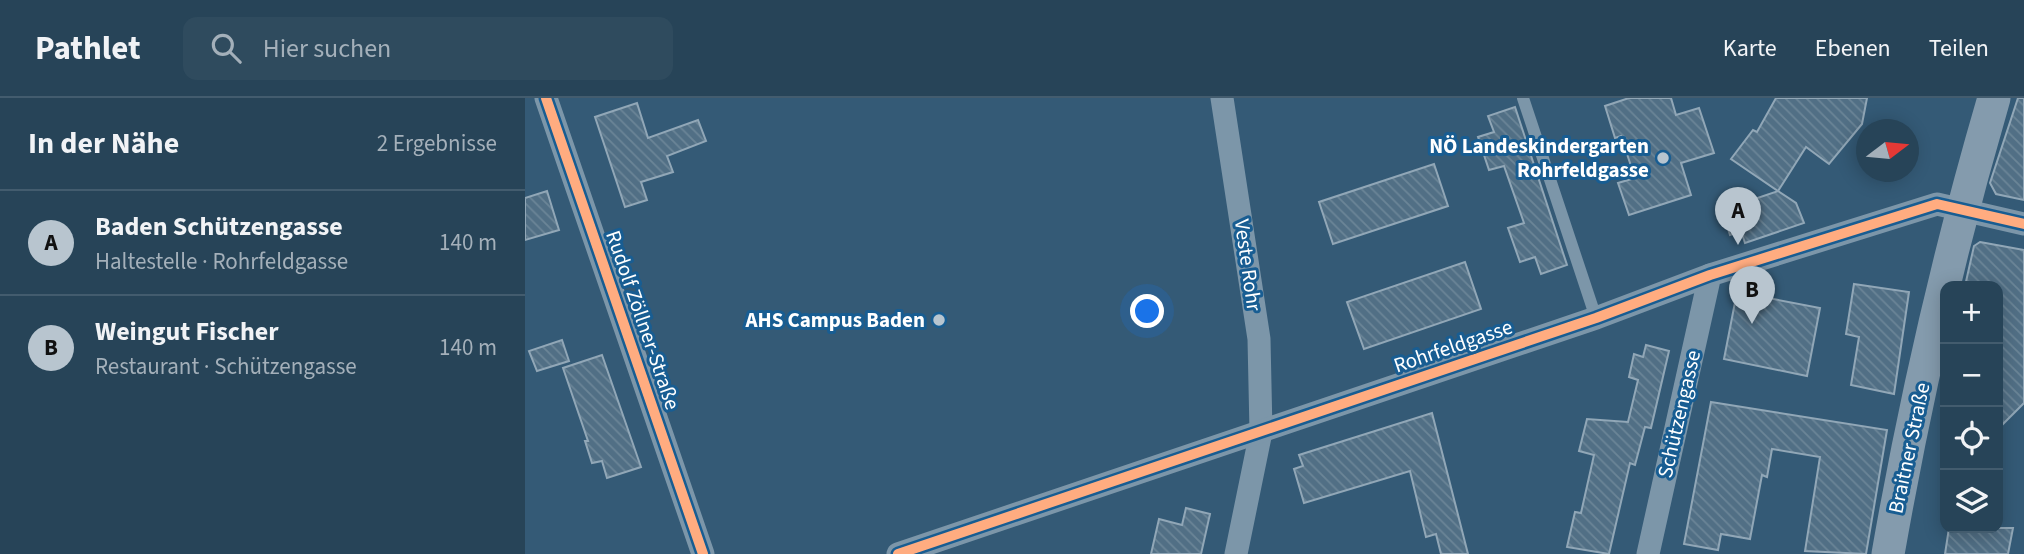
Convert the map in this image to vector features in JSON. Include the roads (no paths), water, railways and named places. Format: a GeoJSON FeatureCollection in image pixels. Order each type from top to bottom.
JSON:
{"type":"FeatureCollection","features":[{"type":"Feature","properties":{"kind":"main road","name":"Braitner Straße"},"geometry":{"type":"LineString","coordinates":[[1888,554],[1903,467],[1961,210],[1994,98]]}},
{"type":"Feature","properties":{"kind":"street","name":"Rudolf Zöllner-Straße"},"geometry":{"type":"LineString","coordinates":[[546,98],[703,554]]}},
{"type":"Feature","properties":{"kind":"street","name":"Veste Rohr"},"geometry":{"type":"LineString","coordinates":[[1222,98],[1259,339],[1261,432],[1236,554]]}},
{"type":"Feature","properties":{"kind":"street","name":"Rohrfeldgasse"},"geometry":{"type":"LineString","coordinates":[[898,554],[1596,318],[1710,275],[1937,204],[2024,224]]}},
{"type":"Feature","properties":{"kind":"street","name":"Schützengasse"},"geometry":{"type":"LineString","coordinates":[[1647,554],[1710,275]]}},
{"type":"Feature","properties":{"kind":"lane"},"geometry":{"type":"LineString","coordinates":[[1523,98],[1596,318]]}},
{"type":"Feature","properties":{"kind":"place","name":"NÖ Landeskindergarten Rohrfeldgasse"},"geometry":{"type":"Point","coordinates":[1663,158]}},
{"type":"Feature","properties":{"kind":"place","name":"Baden Schützengasse"},"geometry":{"type":"Point","coordinates":[1738,245]}},
{"type":"Feature","properties":{"kind":"place","name":"AHS Campus Baden"},"geometry":{"type":"Point","coordinates":[939,320]}},
{"type":"Feature","properties":{"kind":"place","name":"Weingut Fischer"},"geometry":{"type":"Point","coordinates":[1752,324]}}]}
